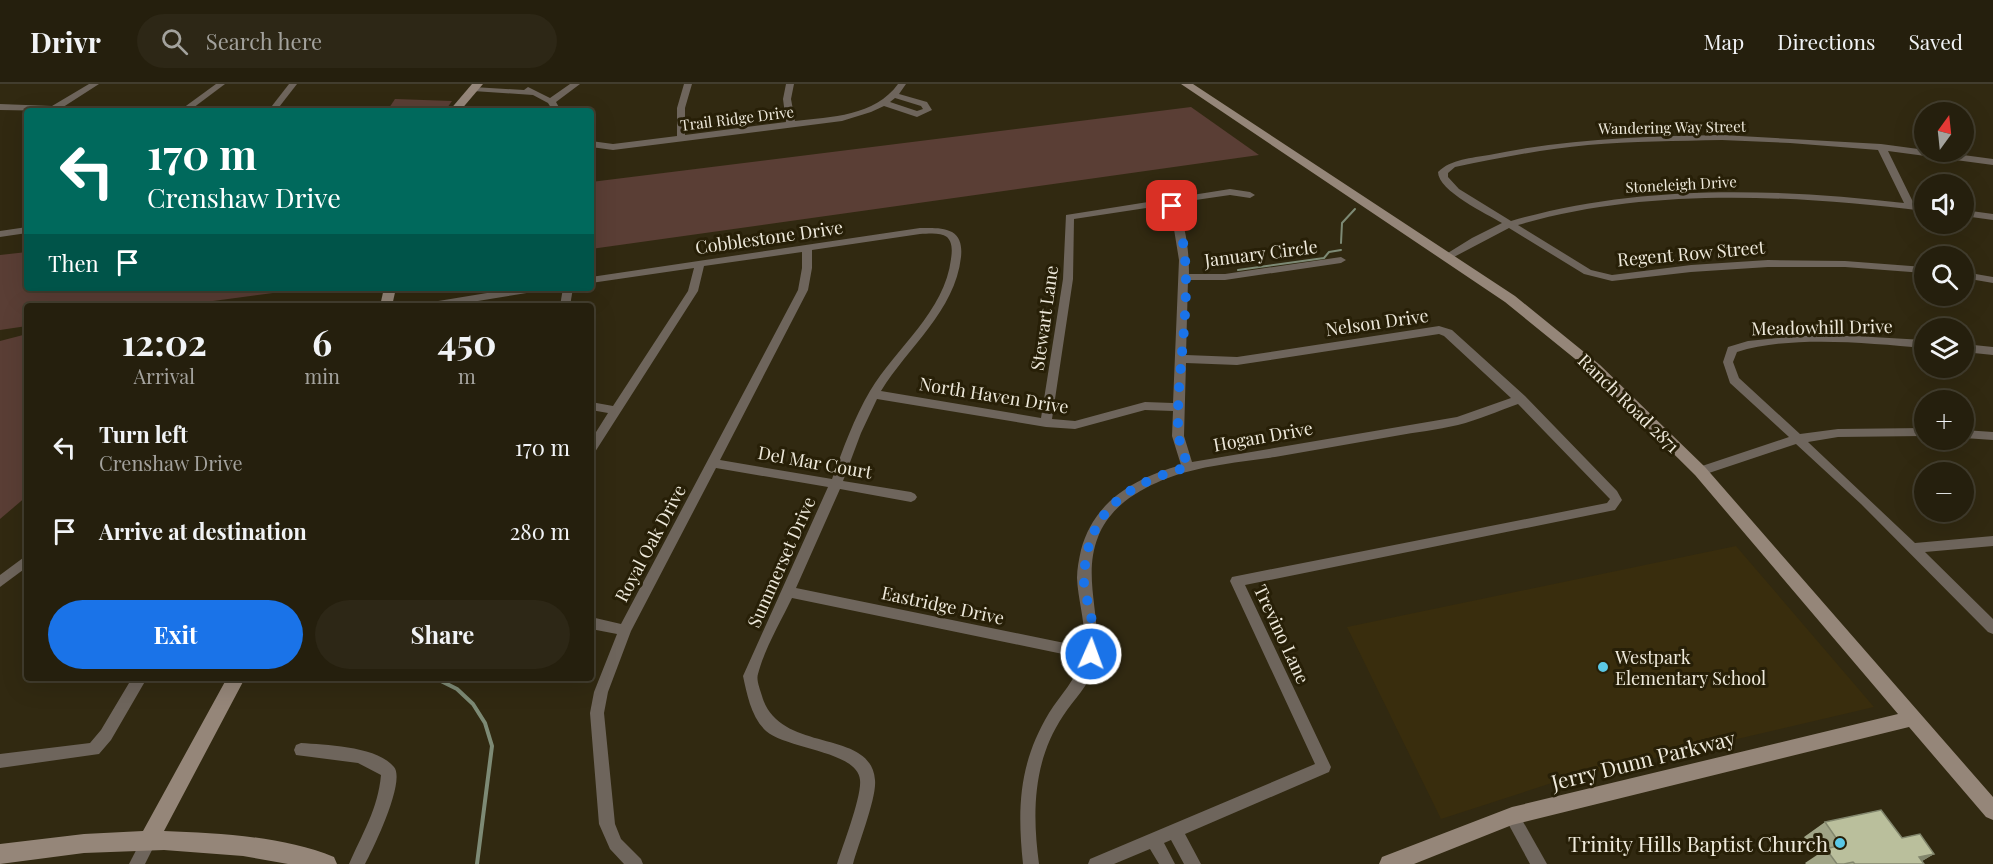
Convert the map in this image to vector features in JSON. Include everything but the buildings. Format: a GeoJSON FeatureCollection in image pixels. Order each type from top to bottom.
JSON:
{"type":"FeatureCollection","features":[{"type":"Feature","properties":{"kind":"main road","name":"Ranch Road 2871"},"geometry":{"type":"LineString","coordinates":[[1186,84],[1510,299],[1595,368],[1700,471],[1993,811]]}},
{"type":"Feature","properties":{"kind":"main road"},"geometry":{"type":"LineString","coordinates":[[457,108],[475,86]]}},
{"type":"Feature","properties":{"kind":"main road"},"geometry":{"type":"LineString","coordinates":[[150,838],[234,681]]}},
{"type":"Feature","properties":{"kind":"main road","name":"Jerry Dunn Parkway"},"geometry":{"type":"LineString","coordinates":[[1389,864],[1512,816],[1913,718]]}},
{"type":"Feature","properties":{"kind":"main road"},"geometry":{"type":"LineString","coordinates":[[0,854],[70,844],[150,838],[219,841],[327,864]]}},
{"type":"Feature","properties":{"kind":"street"},"geometry":{"type":"LineString","coordinates":[[56,108],[94,84]]}},
{"type":"Feature","properties":{"kind":"street"},"geometry":{"type":"LineString","coordinates":[[187,108],[221,84]]}},
{"type":"Feature","properties":{"kind":"street"},"geometry":{"type":"LineString","coordinates":[[274,108],[293,84]]}},
{"type":"Feature","properties":{"kind":"street"},"geometry":{"type":"LineString","coordinates":[[510,84],[551,101],[555,108]]}},
{"type":"Feature","properties":{"kind":"street"},"geometry":{"type":"LineString","coordinates":[[551,101],[576,84]]}},
{"type":"Feature","properties":{"kind":"street"},"geometry":{"type":"LineString","coordinates":[[681,138],[681,108],[688,84]]}},
{"type":"Feature","properties":{"kind":"street"},"geometry":{"type":"LineString","coordinates":[[790,84],[787,99],[791,125]]}},
{"type":"Feature","properties":{"kind":"street","name":"Trail Ridge Drive"},"geometry":{"type":"LineString","coordinates":[[594,144],[614,147],[842,118],[869,111],[884,104],[902,84]]}},
{"type":"Feature","properties":{"kind":"street"},"geometry":{"type":"LineString","coordinates":[[475,86],[534,93]]}},
{"type":"Feature","properties":{"kind":"street"},"geometry":{"type":"LineString","coordinates":[[884,104],[917,114],[929,108],[924,104],[893,95]]}},
{"type":"Feature","properties":{"kind":"street"},"geometry":{"type":"LineString","coordinates":[[0,107],[27,108]]}},
{"type":"Feature","properties":{"kind":"street","name":"Wandering Way Street"},"geometry":{"type":"LineString","coordinates":[[1511,224],[1449,186],[1443,178],[1443,172],[1452,165],[1479,158],[1545,147],[1620,139],[1699,136],[1881,147],[1993,162]]}},
{"type":"Feature","properties":{"kind":"street"},"geometry":{"type":"LineString","coordinates":[[1881,147],[1910,206]]}},
{"type":"Feature","properties":{"kind":"street"},"geometry":{"type":"LineString","coordinates":[[1188,467],[1178,436],[1186,277],[1182,237],[1169,201],[1230,192],[1250,195]]}},
{"type":"Feature","properties":{"kind":"street","name":"Stoneleigh Drive"},"geometry":{"type":"LineString","coordinates":[[1448,256],[1511,224],[1595,206],[1669,197],[1746,196],[1833,199],[1914,207]]}},
{"type":"Feature","properties":{"kind":"street","name":"Stewart Lane"},"geometry":{"type":"LineString","coordinates":[[1046,423],[1068,279],[1070,249],[1067,223],[1069,217],[1169,201]]}},
{"type":"Feature","properties":{"kind":"street"},"geometry":{"type":"LineString","coordinates":[[1974,214],[1993,217]]}},
{"type":"Feature","properties":{"kind":"street","name":"Regent Row Street"},"geometry":{"type":"LineString","coordinates":[[1511,224],[1588,272],[1612,278],[1705,265],[1764,262],[1862,264],[1914,269]]}},
{"type":"Feature","properties":{"kind":"street"},"geometry":{"type":"LineString","coordinates":[[0,234],[24,230]]}},
{"type":"Feature","properties":{"kind":"street","name":"Cobblestone Drive"},"geometry":{"type":"LineString","coordinates":[[594,280],[920,231],[951,234]]}},
{"type":"Feature","properties":{"kind":"street","name":"Summerset Drive"},"geometry":{"type":"LineString","coordinates":[[845,864],[868,779],[861,763],[846,753],[799,740],[773,728],[756,704],[750,676],[874,394],[928,322],[947,287],[957,254],[956,242],[951,234]]}},
{"type":"Feature","properties":{"kind":"street","name":"Royal Oak Drive"},"geometry":{"type":"LineString","coordinates":[[634,864],[615,844],[607,824],[598,751],[597,713],[601,692],[625,630],[803,290],[807,268],[807,248]]}},
{"type":"Feature","properties":{"kind":"street","name":"January Circle"},"geometry":{"type":"LineString","coordinates":[[1186,277],[1225,277],[1341,260]]}},
{"type":"Feature","properties":{"kind":"street"},"geometry":{"type":"LineString","coordinates":[[594,444],[693,291],[700,264]]}},
{"type":"Feature","properties":{"kind":"street"},"geometry":{"type":"LineString","coordinates":[[1974,277],[1993,280]]}},
{"type":"Feature","properties":{"kind":"street"},"geometry":{"type":"LineString","coordinates":[[464,303],[524,291]]}},
{"type":"Feature","properties":{"kind":"street","name":"Nelson Drive"},"geometry":{"type":"LineString","coordinates":[[1181,359],[1237,361],[1439,330],[1448,333],[1572,448],[1613,494],[1616,501]]}},
{"type":"Feature","properties":{"kind":"street","name":"Meadowhill Drive"},"geometry":{"type":"LineString","coordinates":[[1797,439],[1734,380],[1728,362],[1732,350],[1757,343],[1862,340],[1914,343]]}},
{"type":"Feature","properties":{"kind":"street"},"geometry":{"type":"LineString","coordinates":[[1974,349],[1993,351]]}},
{"type":"Feature","properties":{"kind":"street","name":"North Haven Drive"},"geometry":{"type":"LineString","coordinates":[[874,394],[1046,423],[1075,425],[1145,406],[1178,407]]}},
{"type":"Feature","properties":{"kind":"street","name":"Hogan Drive"},"geometry":{"type":"LineString","coordinates":[[1031,864],[1025,826],[1026,791],[1038,748],[1058,712],[1084,676],[1091,654],[1092,623],[1083,579],[1088,544],[1103,513],[1128,490],[1156,476],[1188,467],[1458,421],[1521,399]]}},
{"type":"Feature","properties":{"kind":"street"},"geometry":{"type":"LineString","coordinates":[[594,407],[616,411]]}},
{"type":"Feature","properties":{"kind":"street"},"geometry":{"type":"LineString","coordinates":[[1700,471],[1797,439],[1838,433],[1914,432]]}},
{"type":"Feature","properties":{"kind":"street"},"geometry":{"type":"LineString","coordinates":[[1974,435],[1993,436]]}},
{"type":"Feature","properties":{"kind":"street"},"geometry":{"type":"LineString","coordinates":[[1797,439],[1915,548],[1993,628]]}},
{"type":"Feature","properties":{"kind":"street","name":"Del Mar Court"},"geometry":{"type":"LineString","coordinates":[[712,463],[911,498]]}},
{"type":"Feature","properties":{"kind":"street","name":"Trevino Lane"},"geometry":{"type":"LineString","coordinates":[[1096,864],[1324,767],[1237,581],[1611,507],[1616,501]]}},
{"type":"Feature","properties":{"kind":"street"},"geometry":{"type":"LineString","coordinates":[[1915,548],[1993,541]]}},
{"type":"Feature","properties":{"kind":"street"},"geometry":{"type":"LineString","coordinates":[[0,582],[24,562]]}},
{"type":"Feature","properties":{"kind":"street","name":"Eastridge Drive"},"geometry":{"type":"LineString","coordinates":[[787,592],[1091,654]]}},
{"type":"Feature","properties":{"kind":"street"},"geometry":{"type":"LineString","coordinates":[[594,624],[625,630]]}},
{"type":"Feature","properties":{"kind":"street"},"geometry":{"type":"LineString","coordinates":[[0,761],[94,749],[106,735],[138,681]]}},
{"type":"Feature","properties":{"kind":"street"},"geometry":{"type":"LineString","coordinates":[[301,750],[353,752],[375,761],[389,772],[388,796],[357,864]]}},
{"type":"Feature","properties":{"kind":"street"},"geometry":{"type":"LineString","coordinates":[[1512,816],[1539,864]]}},
{"type":"Feature","properties":{"kind":"street"},"geometry":{"type":"LineString","coordinates":[[1175,831],[1193,864]]}},
{"type":"Feature","properties":{"kind":"street"},"geometry":{"type":"LineString","coordinates":[[137,864],[150,838]]}},
{"type":"Feature","properties":{"kind":"street"},"geometry":{"type":"LineString","coordinates":[[1154,840],[1167,864]]}},
{"type":"Feature","properties":{"kind":"shaded area"},"geometry":{"type":"Polygon","coordinates":[[[395,99],[452,101],[447,108],[389,108],[395,99]]]}},
{"type":"Feature","properties":{"kind":"shaded area"},"geometry":{"type":"Polygon","coordinates":[[[1191,107],[1259,155],[594,249],[594,182],[1191,107]]]}},
{"type":"Feature","properties":{"kind":"shaded area"},"geometry":{"type":"Polygon","coordinates":[[[24,252],[24,291],[288,291],[198,303],[24,303],[24,326],[0,330],[0,255],[24,252]]]}},
{"type":"Feature","properties":{"kind":"shaded area"},"geometry":{"type":"Polygon","coordinates":[[[24,335],[24,499],[0,519],[0,341],[24,335]]]}},
{"type":"Feature","properties":{"kind":"shaded area","name":"Westpark Elementary School"},"geometry":{"type":"Polygon","coordinates":[[[1736,546],[1874,707],[1558,781],[1441,819],[1347,627],[1736,546]]]}},
{"type":"Feature","properties":{"kind":"waterway"},"geometry":{"type":"LineString","coordinates":[[1341,243],[1342,223],[1355,209]]}},
{"type":"Feature","properties":{"kind":"waterway"},"geometry":{"type":"LineString","coordinates":[[1238,270],[1324,258],[1329,252],[1341,250]]}},
{"type":"Feature","properties":{"kind":"waterway"},"geometry":{"type":"LineString","coordinates":[[441,681],[457,689],[473,704],[485,723],[492,746],[477,864]]}},
{"type":"Feature","properties":{"kind":"place","name":"Westpark Elementary School"},"geometry":{"type":"Point","coordinates":[1603,667]}},
{"type":"Feature","properties":{"kind":"place","name":"Trinity Hills Baptist Church"},"geometry":{"type":"Point","coordinates":[1840,843]}},
{"type":"Feature","properties":{"kind":"route"},"geometry":{"type":"LineString","coordinates":[[1091,654],[1092,623],[1083,579],[1088,544],[1103,513],[1128,490],[1156,476],[1188,467],[1178,436],[1186,277],[1182,237],[1172,206]]}}]}
